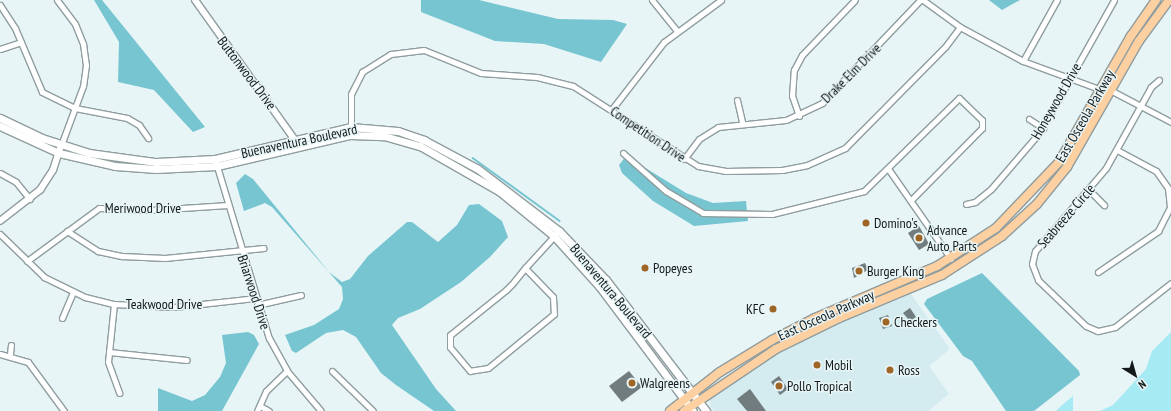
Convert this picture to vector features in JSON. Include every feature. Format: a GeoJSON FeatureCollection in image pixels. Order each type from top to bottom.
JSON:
{"type":"FeatureCollection","features":[{"type":"Feature","properties":{"kind":"main road","name":"East Osceola Parkway"},"geometry":{"type":"LineString","coordinates":[[670,411],[692,393],[766,344],[846,305],[951,259],[996,228],[1043,183],[1078,133],[1111,73],[1156,0]]}},
{"type":"Feature","properties":{"kind":"main road","name":"East Osceola Parkway"},"geometry":{"type":"LineString","coordinates":[[689,410],[698,400],[776,349],[850,313],[942,275],[1002,236],[1055,183],[1103,107],[1143,35],[1169,0]]}},
{"type":"Feature","properties":{"kind":"main road"},"geometry":{"type":"LineString","coordinates":[[1111,73],[1112,91]]}},
{"type":"Feature","properties":{"kind":"main road"},"geometry":{"type":"LineString","coordinates":[[1102,90],[1103,107]]}},
{"type":"Feature","properties":{"kind":"main road","name":"Buenaventura Boulevard"},"geometry":{"type":"LineString","coordinates":[[0,118],[61,145],[134,160],[215,158],[350,135],[396,138],[441,157],[499,191],[556,234],[624,320],[684,400],[689,410]]}},
{"type":"Feature","properties":{"kind":"main road","name":"Buenaventura Boulevard"},"geometry":{"type":"LineString","coordinates":[[0,126],[59,153],[137,168],[217,166],[351,127],[398,131],[431,143],[504,186],[556,234],[633,314],[706,411]]}},
{"type":"Feature","properties":{"kind":"street"},"geometry":{"type":"LineString","coordinates":[[0,221],[30,199],[46,182],[59,153],[84,79],[83,44],[75,24],[57,0]]}},
{"type":"Feature","properties":{"kind":"street","name":"Buttonwood Drive"},"geometry":{"type":"LineString","coordinates":[[194,0],[297,143]]}},
{"type":"Feature","properties":{"kind":"street"},"geometry":{"type":"LineString","coordinates":[[652,0],[677,31]]}},
{"type":"Feature","properties":{"kind":"street"},"geometry":{"type":"LineString","coordinates":[[612,110],[645,63],[677,31],[721,0]]}},
{"type":"Feature","properties":{"kind":"street"},"geometry":{"type":"LineString","coordinates":[[799,116],[792,96],[794,70],[802,56],[855,0]]}},
{"type":"Feature","properties":{"kind":"street","name":"Drake Elm Drive"},"geometry":{"type":"LineString","coordinates":[[684,159],[707,133],[718,127],[742,122],[799,116],[833,93],[920,0]]}},
{"type":"Feature","properties":{"kind":"street"},"geometry":{"type":"LineString","coordinates":[[923,0],[960,27],[1023,61],[1102,90]]}},
{"type":"Feature","properties":{"kind":"street"},"geometry":{"type":"LineString","coordinates":[[1023,61],[1057,0]]}},
{"type":"Feature","properties":{"kind":"street","name":"Honeywood Drive"},"geometry":{"type":"LineString","coordinates":[[966,204],[975,202],[991,189],[1043,128],[1114,0]]}},
{"type":"Feature","properties":{"kind":"street"},"geometry":{"type":"LineString","coordinates":[[0,5],[21,42],[42,92],[75,108],[127,118],[139,125],[148,138]]}},
{"type":"Feature","properties":{"kind":"street","name":"Competition Drive"},"geometry":{"type":"LineString","coordinates":[[350,135],[350,103],[355,81],[382,58],[407,50],[437,54],[481,73],[559,82],[590,94],[684,159],[707,168],[748,171],[807,165],[830,155],[861,134],[960,27]]}},
{"type":"Feature","properties":{"kind":"street"},"geometry":{"type":"LineString","coordinates":[[0,49],[21,42]]}},
{"type":"Feature","properties":{"kind":"street","name":"Seabreeze Circle"},"geometry":{"type":"LineString","coordinates":[[1159,80],[1140,107],[1117,150],[1090,191],[1035,251],[1032,264],[1038,280],[1086,326],[1099,334],[1115,327],[1171,283]]}},
{"type":"Feature","properties":{"kind":"street"},"geometry":{"type":"LineString","coordinates":[[1112,91],[1171,122]]}},
{"type":"Feature","properties":{"kind":"street"},"geometry":{"type":"LineString","coordinates":[[624,153],[666,191],[703,213],[772,214],[851,196],[864,191],[889,170],[959,98],[982,120],[982,128],[912,199]]}},
{"type":"Feature","properties":{"kind":"street"},"geometry":{"type":"LineString","coordinates":[[737,100],[742,122]]}},
{"type":"Feature","properties":{"kind":"street"},"geometry":{"type":"LineString","coordinates":[[1029,119],[1043,128]]}},
{"type":"Feature","properties":{"kind":"street"},"geometry":{"type":"LineString","coordinates":[[1098,272],[1158,231],[1170,207],[1168,188],[1156,171],[1117,150]]}},
{"type":"Feature","properties":{"kind":"street","name":"Briarwood Drive"},"geometry":{"type":"LineString","coordinates":[[215,158],[257,305],[269,338],[287,371],[321,411]]}},
{"type":"Feature","properties":{"kind":"street"},"geometry":{"type":"LineString","coordinates":[[889,170],[912,199],[951,259]]}},
{"type":"Feature","properties":{"kind":"street"},"geometry":{"type":"LineString","coordinates":[[0,173],[16,182],[30,199]]}},
{"type":"Feature","properties":{"kind":"street"},"geometry":{"type":"LineString","coordinates":[[1090,191],[1104,205]]}},
{"type":"Feature","properties":{"kind":"street","name":"Meriwood Drive"},"geometry":{"type":"LineString","coordinates":[[28,261],[99,208],[151,210],[228,205]]}},
{"type":"Feature","properties":{"kind":"street"},"geometry":{"type":"LineString","coordinates":[[67,231],[98,251],[122,256],[165,258],[242,252],[263,248]]}},
{"type":"Feature","properties":{"kind":"street","name":"Teakwood Drive"},"geometry":{"type":"LineString","coordinates":[[0,234],[44,277],[72,294],[114,304],[174,307],[255,298]]}},
{"type":"Feature","properties":{"kind":"street"},"geometry":{"type":"LineString","coordinates":[[525,268],[552,297],[554,314],[488,368],[470,371],[450,347],[450,335],[506,290],[525,268],[556,234]]}},
{"type":"Feature","properties":{"kind":"street"},"geometry":{"type":"LineString","coordinates":[[62,318],[72,294]]}},
{"type":"Feature","properties":{"kind":"street"},"geometry":{"type":"LineString","coordinates":[[257,305],[301,295]]}},
{"type":"Feature","properties":{"kind":"street"},"geometry":{"type":"LineString","coordinates":[[114,304],[108,362],[119,393]]}},
{"type":"Feature","properties":{"kind":"street"},"geometry":{"type":"LineString","coordinates":[[846,305],[850,313]]}},
{"type":"Feature","properties":{"kind":"street"},"geometry":{"type":"LineString","coordinates":[[624,320],[633,314]]}},
{"type":"Feature","properties":{"kind":"street"},"geometry":{"type":"LineString","coordinates":[[10,354],[11,345]]}},
{"type":"Feature","properties":{"kind":"street"},"geometry":{"type":"LineString","coordinates":[[109,352],[187,360]]}},
{"type":"Feature","properties":{"kind":"street"},"geometry":{"type":"LineString","coordinates":[[0,354],[10,354],[31,365],[64,411]]}},
{"type":"Feature","properties":{"kind":"street"},"geometry":{"type":"LineString","coordinates":[[269,411],[258,408],[266,391],[287,371]]}},
{"type":"Feature","properties":{"kind":"street"},"geometry":{"type":"LineString","coordinates":[[332,371],[373,411]]}},
{"type":"Feature","properties":{"kind":"shaded area"},"geometry":{"type":"Polygon","coordinates":[[[94,0],[102,0],[205,127],[193,132],[154,90],[118,82],[119,42],[94,0]]]}},
{"type":"Feature","properties":{"kind":"shaded area"},"geometry":{"type":"Polygon","coordinates":[[[421,0],[479,0],[558,19],[613,20],[627,24],[601,62],[544,44],[495,41],[421,12],[421,0]]]}},
{"type":"Feature","properties":{"kind":"shaded area"},"geometry":{"type":"Polygon","coordinates":[[[989,0],[1020,0],[1002,10],[989,0]]]}},
{"type":"Feature","properties":{"kind":"shaded area"},"geometry":{"type":"Polygon","coordinates":[[[626,156],[686,193],[713,203],[746,201],[748,221],[694,226],[653,201],[622,173],[619,165],[626,156]]]}},
{"type":"Feature","properties":{"kind":"shaded area"},"geometry":{"type":"Polygon","coordinates":[[[245,174],[253,179],[329,272],[342,282],[350,279],[368,256],[407,222],[412,222],[438,242],[457,225],[469,205],[479,204],[502,221],[508,237],[490,257],[461,282],[420,309],[398,318],[392,325],[436,389],[456,411],[434,411],[396,385],[381,373],[356,337],[343,330],[326,333],[296,353],[292,351],[285,335],[314,325],[339,309],[343,299],[342,287],[272,207],[265,203],[244,211],[236,183],[245,174]]]}},
{"type":"Feature","properties":{"kind":"shaded area"},"geometry":{"type":"Polygon","coordinates":[[[982,273],[1079,371],[1080,375],[1034,411],[1006,411],[972,361],[963,356],[924,304],[927,299],[982,273]]]}},
{"type":"Feature","properties":{"kind":"shaded area"},"geometry":{"type":"Polygon","coordinates":[[[911,294],[950,349],[929,366],[949,394],[928,411],[714,411],[710,406],[710,395],[761,359],[830,326],[911,294]]]}},
{"type":"Feature","properties":{"kind":"shaded area"},"geometry":{"type":"Polygon","coordinates":[[[248,332],[254,335],[259,344],[222,411],[158,411],[158,388],[192,401],[205,395],[220,377],[226,363],[222,335],[248,332]]]}},
{"type":"Feature","properties":{"kind":"shaded area"},"geometry":{"type":"Polygon","coordinates":[[[1171,332],[1171,411],[1100,411],[1113,405],[1146,369],[1152,351],[1171,332]]]}},
{"type":"Feature","properties":{"kind":"shaded area"},"geometry":{"type":"Polygon","coordinates":[[[1073,396],[1073,411],[1056,411],[1061,406],[1073,396]]]}},
{"type":"Feature","properties":{"kind":"building","name":"Advance Auto Parts"},"geometry":{"type":"Polygon","coordinates":[[[919,226],[929,244],[919,250],[908,233],[919,226]]]}},
{"type":"Feature","properties":{"kind":"building","name":"Burger King"},"geometry":{"type":"Polygon","coordinates":[[[865,263],[868,270],[854,278],[852,268],[865,263]]]}},
{"type":"Feature","properties":{"kind":"building"},"geometry":{"type":"Polygon","coordinates":[[[910,308],[916,317],[910,321],[903,313],[910,308]]]}},
{"type":"Feature","properties":{"kind":"building","name":"Checkers"},"geometry":{"type":"Polygon","coordinates":[[[888,315],[892,326],[883,329],[879,318],[888,315]]]}},
{"type":"Feature","properties":{"kind":"building","name":"Walgreens"},"geometry":{"type":"Polygon","coordinates":[[[629,371],[642,387],[622,402],[609,386],[629,371]]]}},
{"type":"Feature","properties":{"kind":"building","name":"Pollo Tropical"},"geometry":{"type":"Polygon","coordinates":[[[779,376],[788,389],[780,395],[771,382],[779,376]]]}},
{"type":"Feature","properties":{"kind":"building"},"geometry":{"type":"Polygon","coordinates":[[[750,389],[766,411],[747,411],[737,399],[750,389]]]}},
{"type":"Feature","properties":{"kind":"waterway"},"geometry":{"type":"LineString","coordinates":[[473,158],[560,221]]}},
{"type":"Feature","properties":{"kind":"place","name":"Domino's"},"geometry":{"type":"Point","coordinates":[866,223]}},
{"type":"Feature","properties":{"kind":"place","name":"Advance Auto Parts"},"geometry":{"type":"Point","coordinates":[919,238]}},
{"type":"Feature","properties":{"kind":"place","name":"Popeyes"},"geometry":{"type":"Point","coordinates":[645,268]}},
{"type":"Feature","properties":{"kind":"place","name":"Burger King"},"geometry":{"type":"Point","coordinates":[859,271]}},
{"type":"Feature","properties":{"kind":"place","name":"KFC"},"geometry":{"type":"Point","coordinates":[773,309]}},
{"type":"Feature","properties":{"kind":"place","name":"Checkers"},"geometry":{"type":"Point","coordinates":[886,322]}},
{"type":"Feature","properties":{"kind":"place","name":"Mobil"},"geometry":{"type":"Point","coordinates":[817,365]}},
{"type":"Feature","properties":{"kind":"place","name":"Ross"},"geometry":{"type":"Point","coordinates":[890,370]}},
{"type":"Feature","properties":{"kind":"place","name":"Walgreens"},"geometry":{"type":"Point","coordinates":[632,383]}},
{"type":"Feature","properties":{"kind":"place","name":"Pollo Tropical"},"geometry":{"type":"Point","coordinates":[779,386]}}]}
